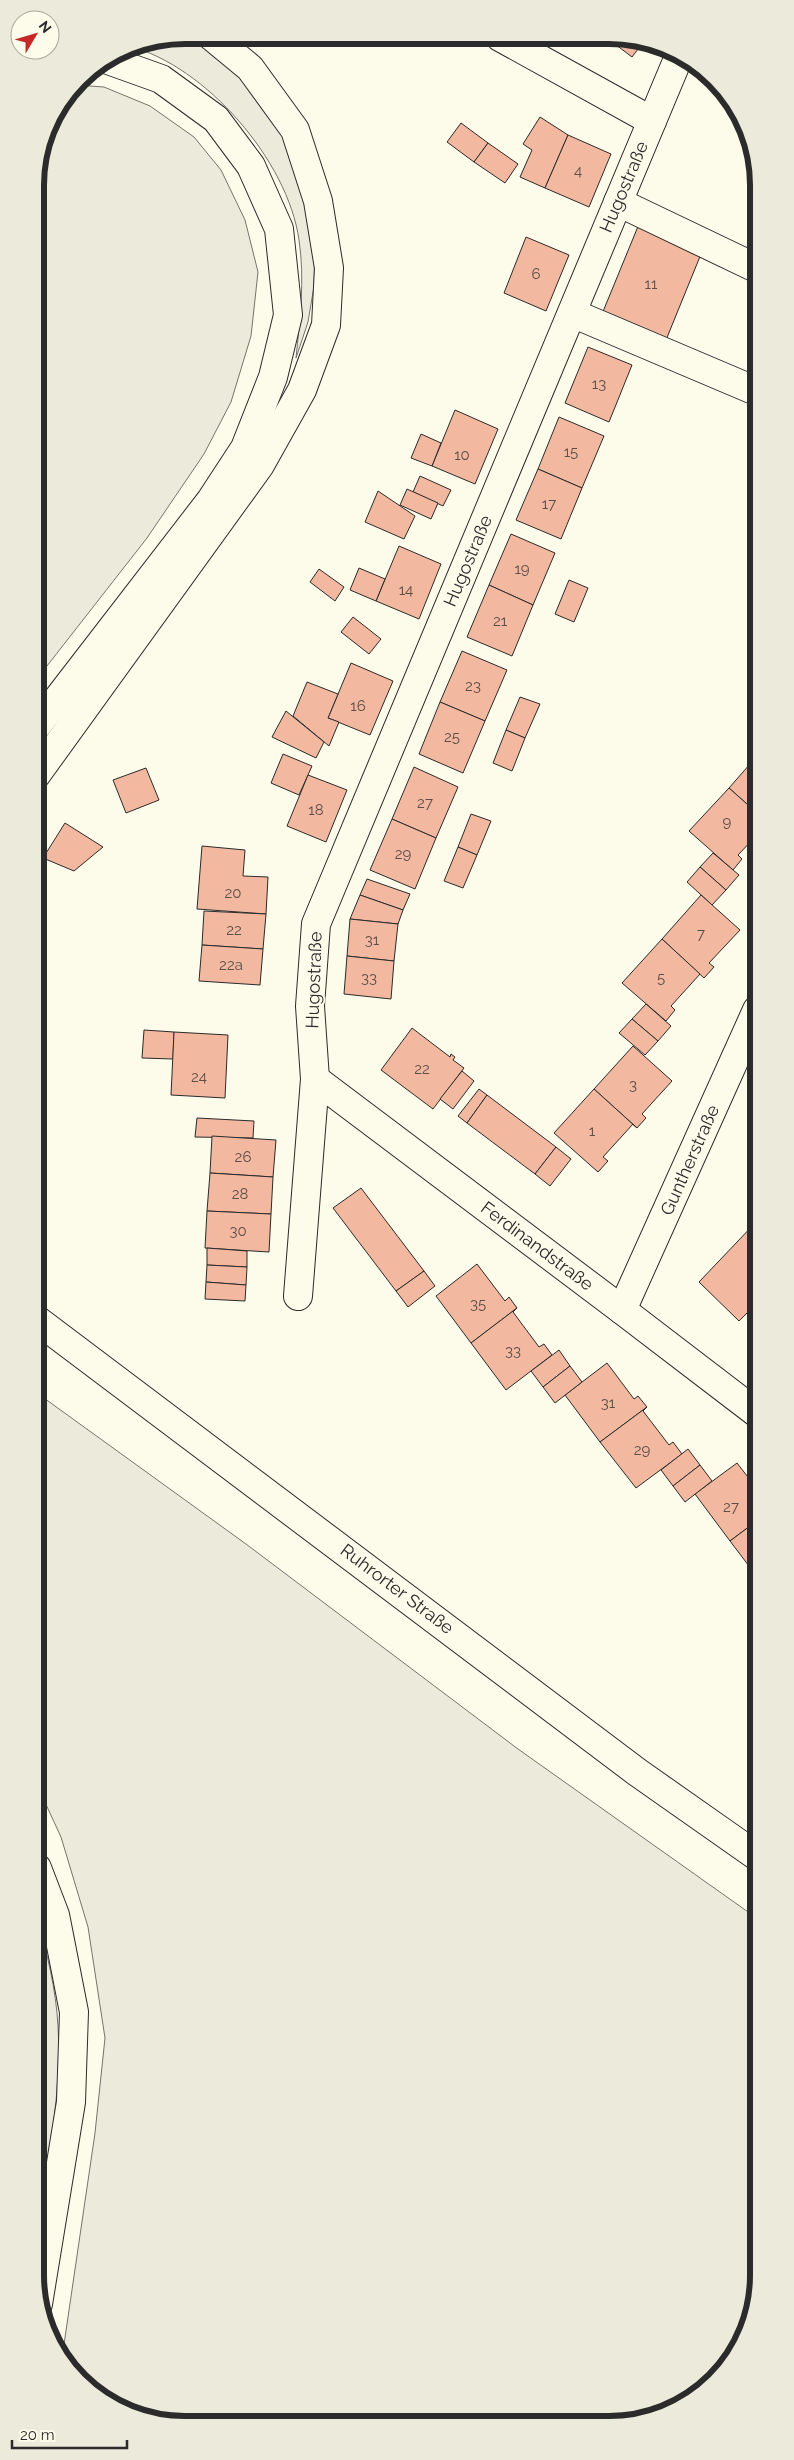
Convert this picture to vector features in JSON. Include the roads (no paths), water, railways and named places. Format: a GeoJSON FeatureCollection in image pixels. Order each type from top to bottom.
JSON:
{"type":"FeatureCollection","features":[{"type":"Feature","properties":{"kind":"main road"},"geometry":{"type":"LineString","coordinates":[[44,764],[260,466],[302,390],[326,325],[329,268],[318,201],[295,130],[250,68],[221,44]]}},
{"type":"Feature","properties":{"kind":"main road"},"geometry":{"type":"LineString","coordinates":[[513,44],[652,122]]}},
{"type":"Feature","properties":{"kind":"main road","name":"Hugostraße"},"geometry":{"type":"LineString","coordinates":[[298,1296],[314,1079],[310,1006],[316,924],[677,61]]}},
{"type":"Feature","properties":{"kind":"main road"},"geometry":{"type":"LineString","coordinates":[[44,716],[211,500],[245,448],[273,377],[288,315],[279,229],[252,166],[216,119],[161,79],[115,63]]}},
{"type":"Feature","properties":{"kind":"main road"},"geometry":{"type":"LineString","coordinates":[[618,202],[750,265]]}},
{"type":"Feature","properties":{"kind":"main road"},"geometry":{"type":"LineString","coordinates":[[572,313],[750,388]]}},
{"type":"Feature","properties":{"kind":"main road","name":"Guntherstraße"},"geometry":{"type":"LineString","coordinates":[[622,1310],[750,1026]]}},
{"type":"Feature","properties":{"kind":"main road","name":"Ferdinandstraße"},"geometry":{"type":"LineString","coordinates":[[314,1079],[750,1408]]}},
{"type":"Feature","properties":{"kind":"main road","name":"Ruhrorter Straße"},"geometry":{"type":"LineString","coordinates":[[44,1325],[638,1772],[750,1851]]}},
{"type":"Feature","properties":{"kind":"main road"},"geometry":{"type":"LineString","coordinates":[[44,1887],[55,1916],[74,2012],[71,2102],[44,2267]]}}]}
